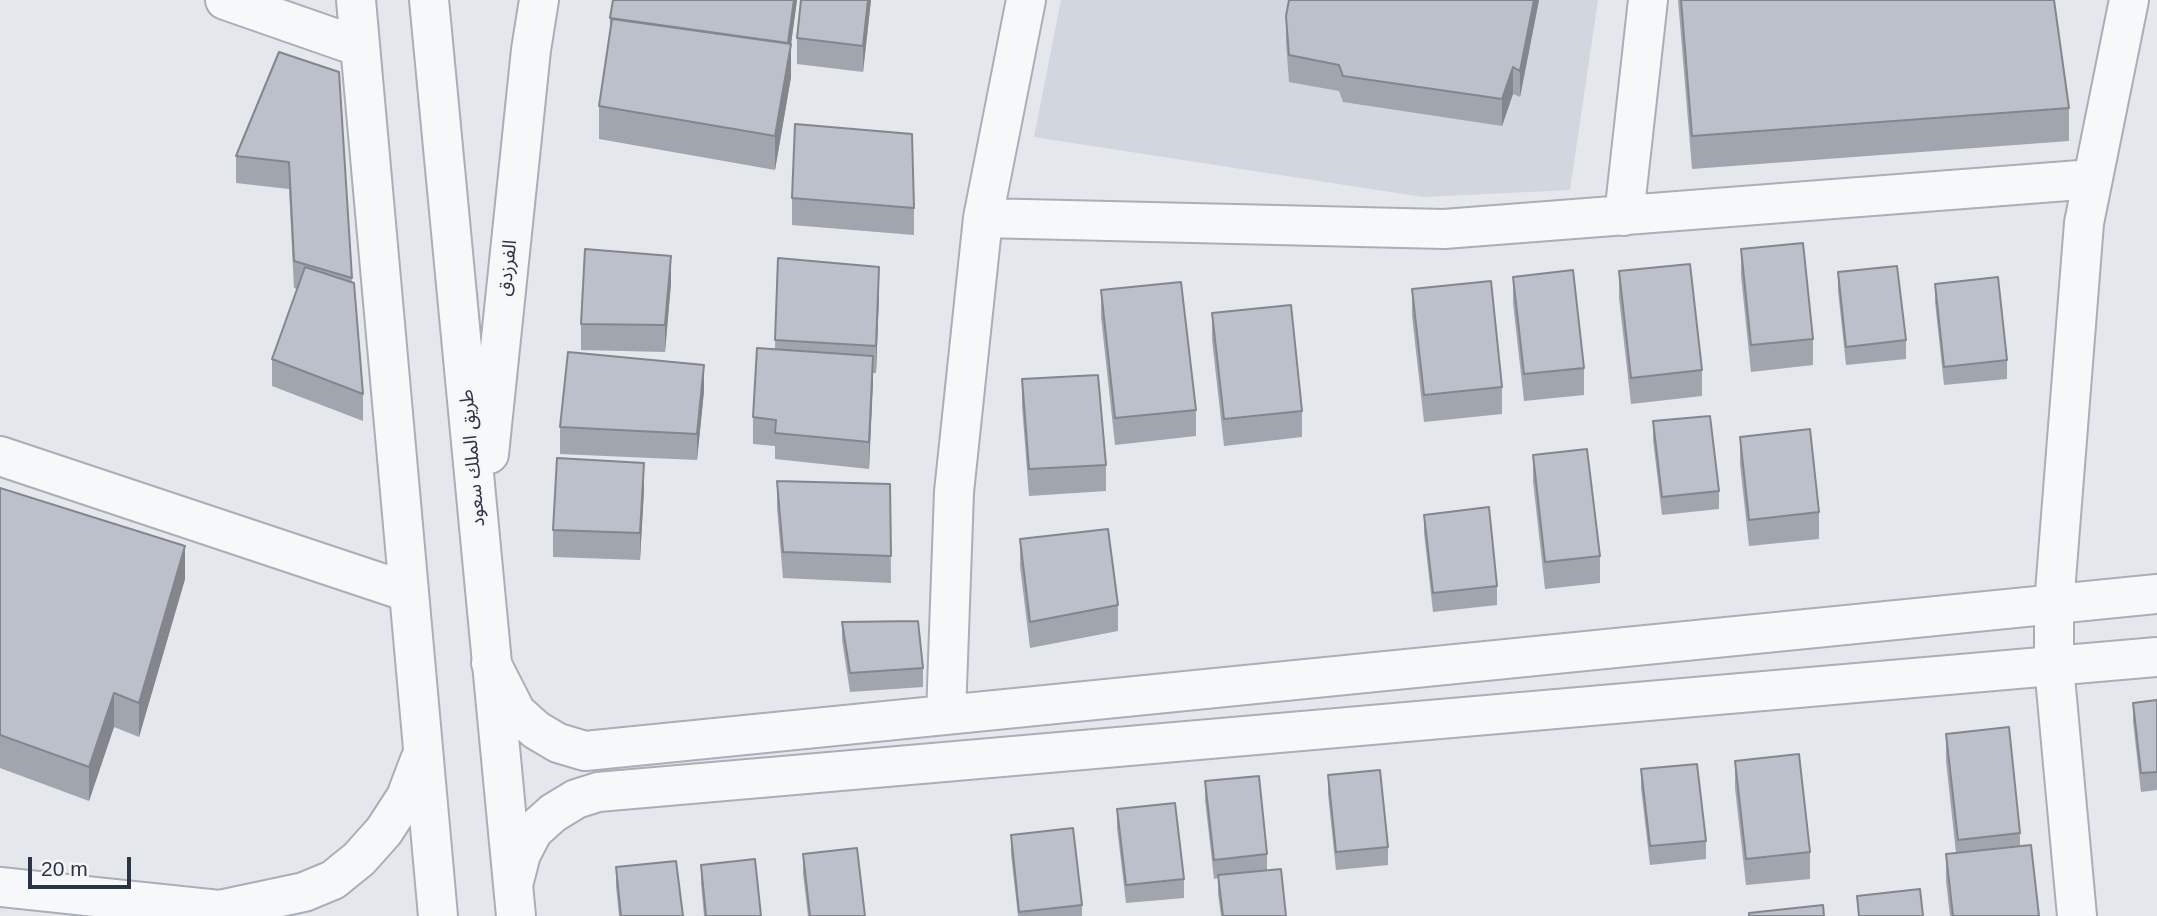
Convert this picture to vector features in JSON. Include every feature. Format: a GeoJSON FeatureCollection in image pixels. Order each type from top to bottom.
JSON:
{"type":"FeatureCollection","features":[{"type":"Feature","properties":{"kind":"street"},"geometry":{"type":"LineString","coordinates":[[225,0],[360,47]]}},
{"type":"Feature","properties":{"kind":"street"},"geometry":{"type":"LineString","coordinates":[[356,0],[438,916]]}},
{"type":"Feature","properties":{"kind":"street","name":"طريق الملك سعود"},"geometry":{"type":"LineString","coordinates":[[429,0],[514,901]]}},
{"type":"Feature","properties":{"kind":"street","name":"الفرزدق"},"geometry":{"type":"LineString","coordinates":[[480,537],[531,50],[539,0]]}},
{"type":"Feature","properties":{"kind":"street"},"geometry":{"type":"LineString","coordinates":[[946,715],[954,492],[983,218],[1026,0]]}},
{"type":"Feature","properties":{"kind":"street"},"geometry":{"type":"LineString","coordinates":[[1624,216],[1648,0]]}},
{"type":"Feature","properties":{"kind":"street"},"geometry":{"type":"LineString","coordinates":[[2077,916],[2054,666],[2054,605],[2084,223],[2129,0]]}},
{"type":"Feature","properties":{"kind":"street"},"geometry":{"type":"LineString","coordinates":[[983,218],[1444,229],[2093,178]]}},
{"type":"Feature","properties":{"kind":"street"},"geometry":{"type":"LineString","coordinates":[[0,456],[408,592]]}},
{"type":"Feature","properties":{"kind":"street"},"geometry":{"type":"LineString","coordinates":[[491,663],[516,712],[536,730],[558,743],[584,751],[2157,594]]}},
{"type":"Feature","properties":{"kind":"street"},"geometry":{"type":"LineString","coordinates":[[514,901],[522,854],[533,831],[553,813],[576,799],[598,792],[2157,657]]}},
{"type":"Feature","properties":{"kind":"street"},"geometry":{"type":"LineString","coordinates":[[0,887],[219,910],[304,892],[333,880],[359,859],[384,831],[406,797],[422,755]]}},
{"type":"Feature","properties":{"kind":"shaded area"},"geometry":{"type":"Polygon","coordinates":[[[1061,0],[1598,0],[1570,190],[1423,197],[1034,137],[1061,0]]]}},
{"type":"Feature","properties":{"kind":"building"},"geometry":{"type":"Polygon","coordinates":[[[613,0],[794,0],[788,43],[610,18],[613,0]]]}},
{"type":"Feature","properties":{"kind":"building"},"geometry":{"type":"Polygon","coordinates":[[[801,0],[868,0],[863,46],[797,38],[801,0]]]}},
{"type":"Feature","properties":{"kind":"building"},"geometry":{"type":"Polygon","coordinates":[[[1289,0],[1534,0],[1520,71],[1513,67],[1502,99],[1343,76],[1339,65],[1289,55],[1286,16],[1289,0]]]}},
{"type":"Feature","properties":{"kind":"building"},"geometry":{"type":"Polygon","coordinates":[[[1681,0],[2054,0],[2069,108],[1692,136],[1681,0]]]}},
{"type":"Feature","properties":{"kind":"building"},"geometry":{"type":"Polygon","coordinates":[[[612,19],[791,44],[775,136],[599,106],[612,19]]]}},
{"type":"Feature","properties":{"kind":"building"},"geometry":{"type":"Polygon","coordinates":[[[279,52],[339,72],[352,278],[294,261],[289,162],[236,156],[279,52]]]}},
{"type":"Feature","properties":{"kind":"building"},"geometry":{"type":"Polygon","coordinates":[[[795,124],[912,134],[914,208],[792,198],[795,124]]]}},
{"type":"Feature","properties":{"kind":"building"},"geometry":{"type":"Polygon","coordinates":[[[1803,243],[1813,339],[1751,345],[1741,249],[1803,243]]]}},
{"type":"Feature","properties":{"kind":"building"},"geometry":{"type":"Polygon","coordinates":[[[585,249],[671,256],[665,325],[581,324],[585,249]]]}},
{"type":"Feature","properties":{"kind":"building"},"geometry":{"type":"Polygon","coordinates":[[[778,258],[879,267],[876,346],[775,340],[778,258]]]}},
{"type":"Feature","properties":{"kind":"building"},"geometry":{"type":"Polygon","coordinates":[[[1690,264],[1702,370],[1631,378],[1619,271],[1690,264]]]}},
{"type":"Feature","properties":{"kind":"building"},"geometry":{"type":"Polygon","coordinates":[[[1897,266],[1906,340],[1846,347],[1838,272],[1897,266]]]}},
{"type":"Feature","properties":{"kind":"building"},"geometry":{"type":"Polygon","coordinates":[[[305,267],[354,283],[363,394],[272,359],[305,267]]]}},
{"type":"Feature","properties":{"kind":"building"},"geometry":{"type":"Polygon","coordinates":[[[1573,270],[1584,368],[1524,374],[1513,277],[1573,270]]]}},
{"type":"Feature","properties":{"kind":"building"},"geometry":{"type":"Polygon","coordinates":[[[1998,277],[2007,360],[1944,367],[1935,284],[1998,277]]]}},
{"type":"Feature","properties":{"kind":"building"},"geometry":{"type":"Polygon","coordinates":[[[1491,281],[1502,387],[1424,395],[1412,289],[1491,281]]]}},
{"type":"Feature","properties":{"kind":"building"},"geometry":{"type":"Polygon","coordinates":[[[1181,282],[1196,410],[1115,418],[1101,290],[1181,282]]]}},
{"type":"Feature","properties":{"kind":"building"},"geometry":{"type":"Polygon","coordinates":[[[1291,305],[1302,411],[1224,419],[1212,313],[1291,305]]]}},
{"type":"Feature","properties":{"kind":"building"},"geometry":{"type":"Polygon","coordinates":[[[757,348],[873,356],[869,442],[775,433],[776,420],[753,417],[757,348]]]}},
{"type":"Feature","properties":{"kind":"building"},"geometry":{"type":"Polygon","coordinates":[[[568,352],[704,365],[697,434],[560,427],[568,352]]]}},
{"type":"Feature","properties":{"kind":"building"},"geometry":{"type":"Polygon","coordinates":[[[1098,375],[1106,465],[1029,469],[1022,379],[1098,375]]]}},
{"type":"Feature","properties":{"kind":"building"},"geometry":{"type":"Polygon","coordinates":[[[1710,416],[1719,491],[1662,497],[1653,421],[1710,416]]]}},
{"type":"Feature","properties":{"kind":"building"},"geometry":{"type":"Polygon","coordinates":[[[1810,429],[1819,512],[1749,520],[1740,437],[1810,429]]]}},
{"type":"Feature","properties":{"kind":"building"},"geometry":{"type":"Polygon","coordinates":[[[1587,449],[1600,556],[1545,562],[1533,455],[1587,449]]]}},
{"type":"Feature","properties":{"kind":"building"},"geometry":{"type":"Polygon","coordinates":[[[557,458],[644,463],[640,533],[553,530],[557,458]]]}},
{"type":"Feature","properties":{"kind":"building"},"geometry":{"type":"Polygon","coordinates":[[[777,481],[890,484],[891,556],[783,552],[777,481]]]}},
{"type":"Feature","properties":{"kind":"building"},"geometry":{"type":"Polygon","coordinates":[[[0,488],[185,546],[139,703],[114,693],[89,767],[0,735],[0,488]]]}},
{"type":"Feature","properties":{"kind":"building"},"geometry":{"type":"Polygon","coordinates":[[[1489,507],[1497,586],[1433,593],[1424,515],[1489,507]]]}},
{"type":"Feature","properties":{"kind":"building"},"geometry":{"type":"Polygon","coordinates":[[[1108,529],[1118,605],[1030,622],[1020,539],[1108,529]]]}},
{"type":"Feature","properties":{"kind":"building"},"geometry":{"type":"Polygon","coordinates":[[[918,621],[923,668],[850,673],[842,622],[918,621]]]}},
{"type":"Feature","properties":{"kind":"building"},"geometry":{"type":"Polygon","coordinates":[[[2157,700],[2157,772],[2141,773],[2133,703],[2157,700]]]}},
{"type":"Feature","properties":{"kind":"building"},"geometry":{"type":"Polygon","coordinates":[[[2009,727],[2020,833],[1958,840],[1946,734],[2009,727]]]}},
{"type":"Feature","properties":{"kind":"building"},"geometry":{"type":"Polygon","coordinates":[[[1799,754],[1810,852],[1746,859],[1735,761],[1799,754]]]}},
{"type":"Feature","properties":{"kind":"building"},"geometry":{"type":"Polygon","coordinates":[[[1697,764],[1706,841],[1650,846],[1641,769],[1697,764]]]}},
{"type":"Feature","properties":{"kind":"building"},"geometry":{"type":"Polygon","coordinates":[[[1380,770],[1388,847],[1336,852],[1328,775],[1380,770]]]}},
{"type":"Feature","properties":{"kind":"building"},"geometry":{"type":"Polygon","coordinates":[[[1259,776],[1267,854],[1214,860],[1205,781],[1259,776]]]}},
{"type":"Feature","properties":{"kind":"building"},"geometry":{"type":"Polygon","coordinates":[[[1175,803],[1184,879],[1126,885],[1117,809],[1175,803]]]}},
{"type":"Feature","properties":{"kind":"building"},"geometry":{"type":"Polygon","coordinates":[[[1073,828],[1082,905],[1019,912],[1011,835],[1073,828]]]}},
{"type":"Feature","properties":{"kind":"building"},"geometry":{"type":"Polygon","coordinates":[[[2031,845],[2039,916],[1953,916],[1946,854],[2031,845]]]}},
{"type":"Feature","properties":{"kind":"building"},"geometry":{"type":"Polygon","coordinates":[[[857,848],[865,916],[810,916],[803,854],[857,848]]]}},
{"type":"Feature","properties":{"kind":"building"},"geometry":{"type":"Polygon","coordinates":[[[755,859],[761,916],[706,916],[701,865],[755,859]]]}},
{"type":"Feature","properties":{"kind":"building"},"geometry":{"type":"Polygon","coordinates":[[[676,861],[683,916],[621,916],[616,867],[676,861]]]}},
{"type":"Feature","properties":{"kind":"building"},"geometry":{"type":"Polygon","coordinates":[[[1281,869],[1286,916],[1223,916],[1218,875],[1281,869]]]}},
{"type":"Feature","properties":{"kind":"building"},"geometry":{"type":"Polygon","coordinates":[[[1920,889],[1923,916],[1859,916],[1857,896],[1920,889]]]}},
{"type":"Feature","properties":{"kind":"building"},"geometry":{"type":"Polygon","coordinates":[[[1823,905],[1824,916],[1749,916],[1749,913],[1823,905]]]}}]}
